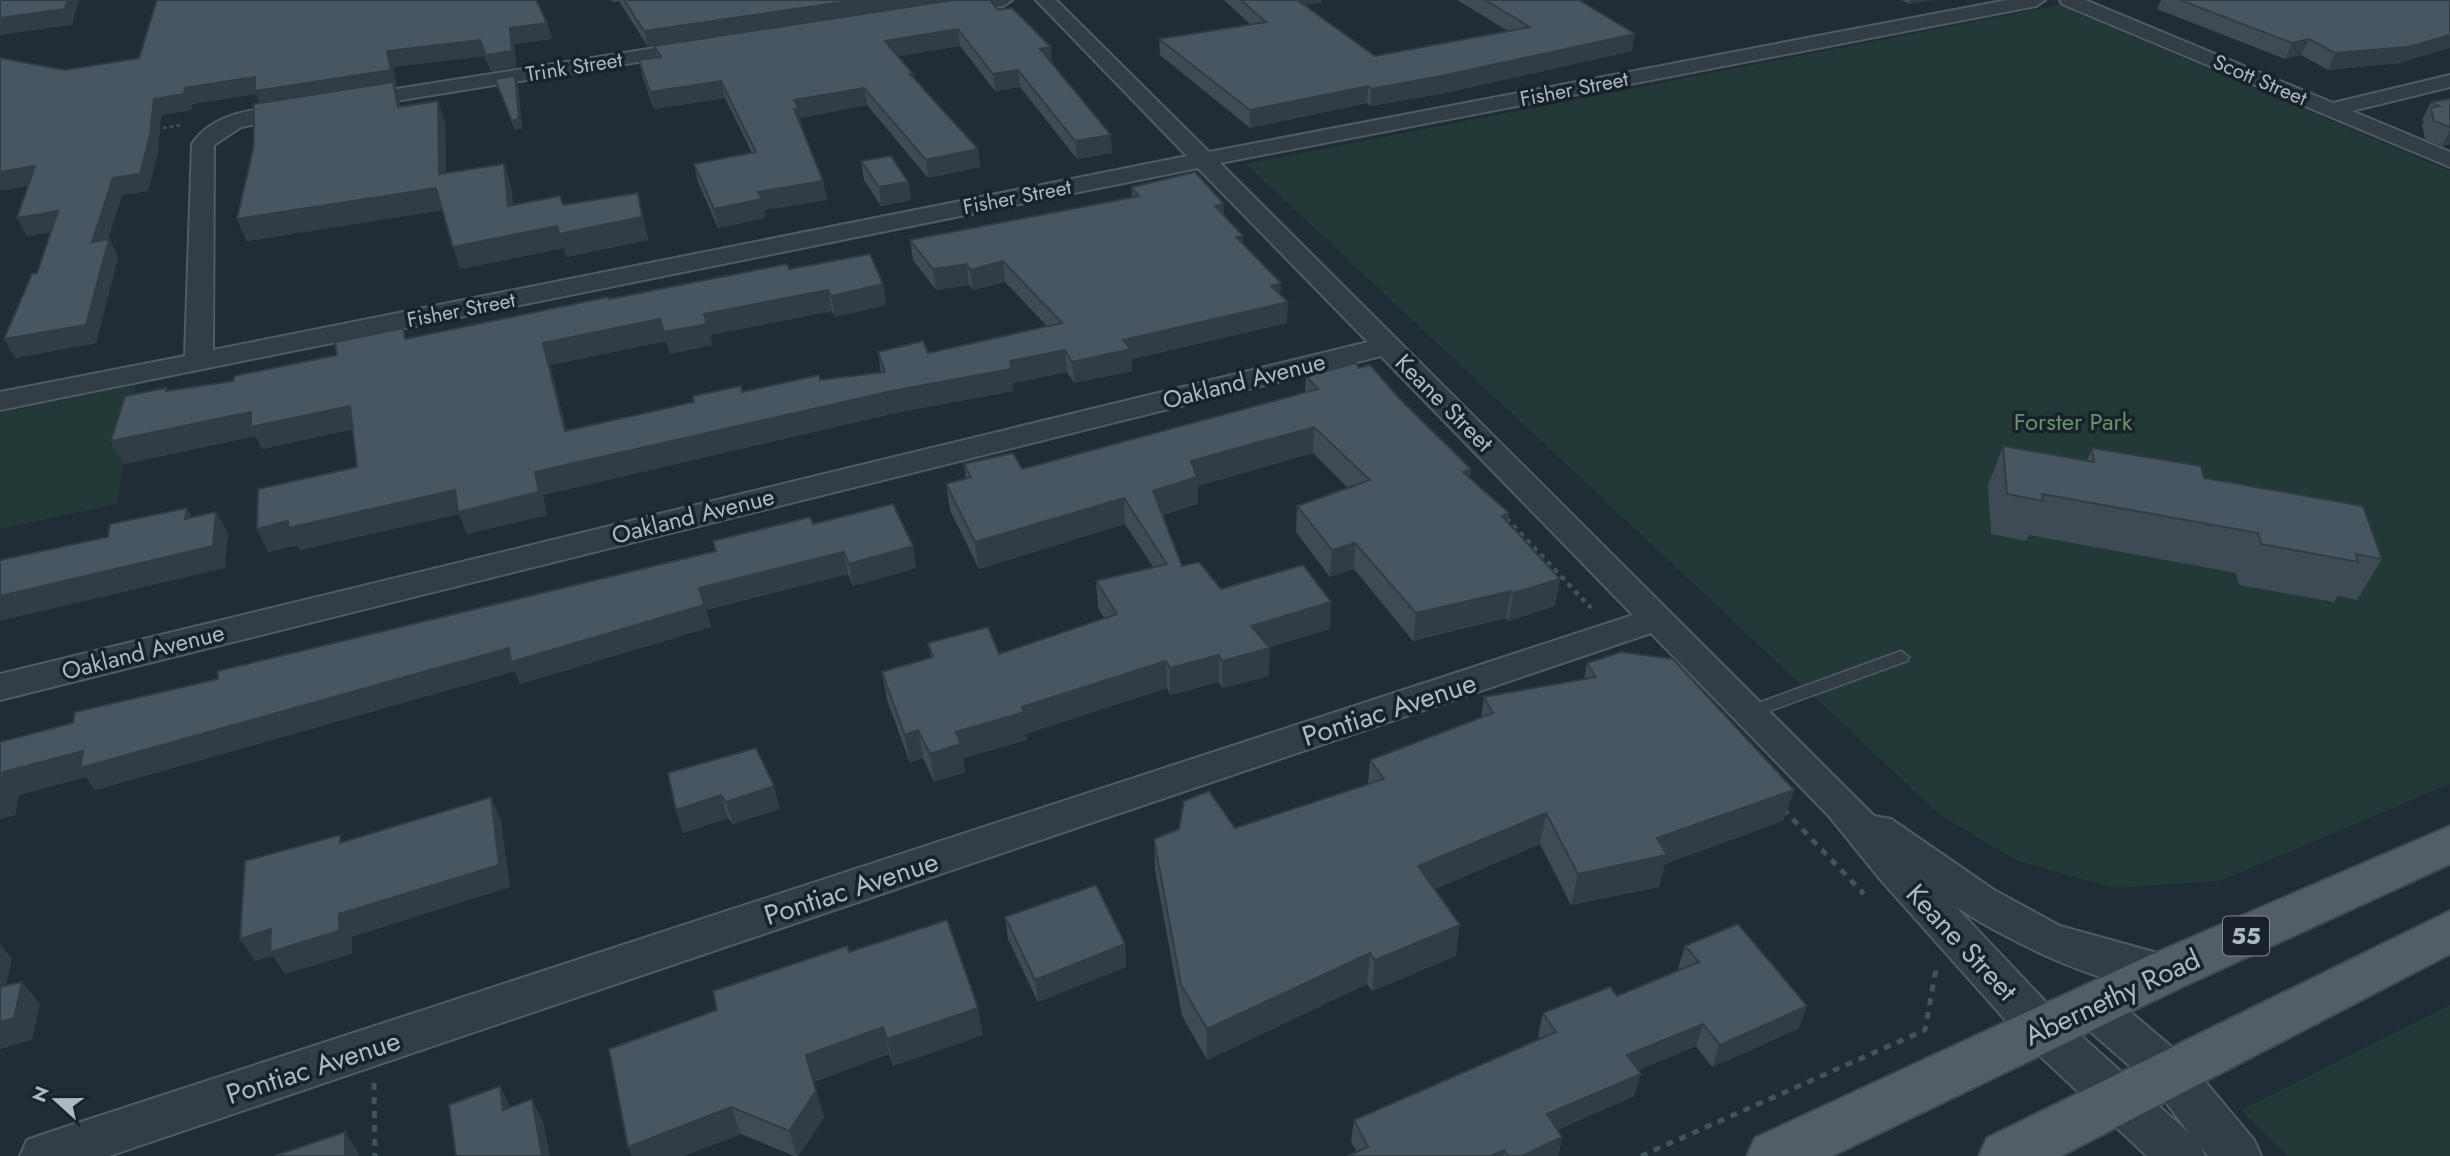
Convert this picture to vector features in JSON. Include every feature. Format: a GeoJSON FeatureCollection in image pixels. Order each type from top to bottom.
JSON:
{"type":"FeatureCollection","features":[{"type":"Feature","properties":{"kind":"main road","name":"Abernethy Road"},"geometry":{"type":"LineString","coordinates":[[1775,1156],[2164,972],[2450,844]]}},
{"type":"Feature","properties":{"kind":"main road"},"geometry":{"type":"LineString","coordinates":[[2007,1156],[2450,931]]}},
{"type":"Feature","properties":{"kind":"street"},"geometry":{"type":"LineString","coordinates":[[920,13],[1003,0]]}},
{"type":"Feature","properties":{"kind":"street","name":"Keane Street"},"geometry":{"type":"LineString","coordinates":[[1045,0],[1843,806],[1894,869],[2042,1029],[2181,1156]]}},
{"type":"Feature","properties":{"kind":"street","name":"Fisher Street"},"geometry":{"type":"LineString","coordinates":[[0,401],[1203,160],[2036,0]]}},
{"type":"Feature","properties":{"kind":"street","name":"Scott Street"},"geometry":{"type":"LineString","coordinates":[[2069,0],[2450,160]]}},
{"type":"Feature","properties":{"kind":"street","name":"Trink Street"},"geometry":{"type":"LineString","coordinates":[[223,127],[260,116],[714,45]]}},
{"type":"Feature","properties":{"kind":"street"},"geometry":{"type":"LineString","coordinates":[[2331,110],[2450,81]]}},
{"type":"Feature","properties":{"kind":"street"},"geometry":{"type":"LineString","coordinates":[[199,363],[203,144],[210,135],[223,127]]}},
{"type":"Feature","properties":{"kind":"street","name":"Oakland Avenue"},"geometry":{"type":"LineString","coordinates":[[0,687],[1387,345]]}},
{"type":"Feature","properties":{"kind":"street","name":"Pontiac Avenue"},"geometry":{"type":"LineString","coordinates":[[44,1156],[1657,619]]}},
{"type":"Feature","properties":{"kind":"street","name":"Keane Street"},"geometry":{"type":"LineString","coordinates":[[1843,806],[1972,895],[2044,938],[2090,954],[2164,972]]}},
{"type":"Feature","properties":{"kind":"street"},"geometry":{"type":"LineString","coordinates":[[2092,1006],[2171,1074],[2237,1156]]}},
{"type":"Feature","properties":{"kind":"lane"},"geometry":{"type":"LineString","coordinates":[[1750,712],[1901,657]]}},
{"type":"Feature","properties":{"kind":"path"},"geometry":{"type":"LineString","coordinates":[[150,130],[203,122],[223,127]]}},
{"type":"Feature","properties":{"kind":"path"},"geometry":{"type":"LineString","coordinates":[[1503,515],[1616,633]]}},
{"type":"Feature","properties":{"kind":"path"},"geometry":{"type":"LineString","coordinates":[[1776,801],[1870,900]]}},
{"type":"Feature","properties":{"kind":"path"},"geometry":{"type":"LineString","coordinates":[[1641,1156],[1926,1030],[1936,970],[1927,960]]}},
{"type":"Feature","properties":{"kind":"path"},"geometry":{"type":"LineString","coordinates":[[373,1046],[376,1156]]}},
{"type":"Feature","properties":{"kind":"green space","name":"Forster Park"},"geometry":{"type":"Polygon","coordinates":[[[2059,5],[2450,171],[2450,784],[2220,881],[2114,888],[2017,861],[1941,816],[1246,164],[2059,5]]]}},
{"type":"Feature","properties":{"kind":"green space"},"geometry":{"type":"Polygon","coordinates":[[[136,385],[117,504],[0,529],[0,413],[136,385]]]}},
{"type":"Feature","properties":{"kind":"green space"},"geometry":{"type":"Polygon","coordinates":[[[2450,1005],[2450,1156],[2288,1156],[2241,1110],[2450,1005]]]}},
{"type":"Feature","properties":{"kind":"building"},"geometry":{"type":"Polygon","coordinates":[[[0,0],[67,0],[65,9],[0,18],[0,0]]]}},
{"type":"Feature","properties":{"kind":"building"},"geometry":{"type":"Polygon","coordinates":[[[157,0],[536,0],[547,23],[510,28],[512,51],[486,55],[480,40],[387,51],[391,70],[255,91],[255,77],[185,88],[184,94],[154,99],[150,135],[140,174],[113,178],[92,242],[109,239],[86,325],[4,339],[32,274],[37,273],[58,211],[17,218],[35,166],[0,172],[0,58],[65,70],[139,58],[157,0]]]}},
{"type":"Feature","properties":{"kind":"building"},"geometry":{"type":"Polygon","coordinates":[[[624,0],[857,0],[644,31],[624,0]]]}},
{"type":"Feature","properties":{"kind":"building"},"geometry":{"type":"Polygon","coordinates":[[[953,0],[990,0],[998,10],[1012,8],[1051,47],[1040,49],[1111,135],[1075,141],[1018,70],[993,74],[958,29],[885,41],[913,74],[910,74],[978,149],[926,160],[864,88],[794,100],[799,108],[794,109],[823,181],[758,192],[762,199],[714,209],[694,164],[756,152],[721,81],[650,92],[639,60],[661,57],[654,46],[953,0]]]}},
{"type":"Feature","properties":{"kind":"building"},"geometry":{"type":"Polygon","coordinates":[[[1241,0],[1297,0],[1375,56],[1530,27],[1485,0],[1579,0],[1635,34],[1446,75],[1371,89],[1368,86],[1250,110],[1159,39],[1266,22],[1241,0]]]}},
{"type":"Feature","properties":{"kind":"building"},"geometry":{"type":"Polygon","coordinates":[[[2180,0],[2450,0],[2450,35],[2408,47],[2335,53],[2309,39],[2292,43],[2180,0]]]}},
{"type":"Feature","properties":{"kind":"building"},"geometry":{"type":"Polygon","coordinates":[[[515,76],[519,119],[512,121],[495,79],[515,76]]]}},
{"type":"Feature","properties":{"kind":"building"},"geometry":{"type":"Polygon","coordinates":[[[393,82],[398,107],[438,101],[439,174],[504,164],[508,206],[560,196],[563,205],[638,193],[642,217],[559,234],[557,226],[453,247],[436,188],[237,219],[254,145],[254,104],[393,82]]]}},
{"type":"Feature","properties":{"kind":"building"},"geometry":{"type":"Polygon","coordinates":[[[2450,99],[2450,127],[2434,121],[2431,108],[2439,106],[2431,102],[2450,99]]]}},
{"type":"Feature","properties":{"kind":"building"},"geometry":{"type":"Polygon","coordinates":[[[891,156],[908,182],[879,187],[861,161],[891,156]]]}},
{"type":"Feature","properties":{"kind":"building"},"geometry":{"type":"Polygon","coordinates":[[[1195,172],[1224,204],[1215,206],[1243,236],[1236,237],[1281,283],[1271,286],[1288,302],[1123,340],[1131,349],[1072,362],[1065,350],[1010,361],[1011,369],[892,391],[535,472],[539,492],[458,512],[455,490],[288,528],[288,521],[257,529],[258,489],[357,467],[350,406],[251,427],[251,412],[111,441],[125,396],[166,388],[166,391],[234,381],[234,376],[337,355],[335,342],[403,328],[405,339],[608,297],[609,299],[787,264],[789,269],[870,254],[883,284],[831,296],[828,290],[704,314],[707,324],[664,332],[660,319],[543,343],[565,431],[694,402],[693,396],[741,386],[742,392],[819,375],[820,380],[885,372],[878,352],[923,341],[928,353],[1062,323],[1003,261],[970,270],[967,264],[933,269],[910,240],[1139,196],[1132,187],[1195,172]]]}},
{"type":"Feature","properties":{"kind":"building"},"geometry":{"type":"Polygon","coordinates":[[[1356,363],[1359,368],[1370,365],[1399,398],[1471,469],[1463,472],[1509,513],[1502,516],[1560,579],[1513,593],[1511,591],[1416,613],[1355,543],[1332,550],[1297,506],[1370,480],[1314,427],[1191,461],[1197,477],[1153,491],[1182,566],[1199,562],[1221,589],[1303,565],[1331,602],[1251,626],[1270,648],[1222,661],[1219,655],[1170,668],[1166,661],[1022,707],[1024,712],[956,732],[961,744],[930,754],[918,730],[905,735],[882,672],[933,657],[928,643],[988,627],[999,654],[1117,614],[1096,581],[1167,564],[1124,498],[975,542],[946,484],[971,477],[964,464],[1013,453],[1022,469],[1318,389],[1306,376],[1356,363]]]}},
{"type":"Feature","properties":{"kind":"building"},"geometry":{"type":"Polygon","coordinates":[[[2003,446],[2094,462],[2092,448],[2201,466],[2204,478],[2363,506],[2382,559],[2356,554],[2358,562],[2261,544],[2258,533],[2042,494],[2043,501],[2007,494],[2003,446]]]}},
{"type":"Feature","properties":{"kind":"building"},"geometry":{"type":"Polygon","coordinates":[[[893,504],[913,546],[849,564],[844,552],[699,588],[704,605],[511,662],[509,648],[80,768],[83,751],[3,772],[0,785],[0,742],[73,723],[75,712],[218,679],[218,671],[716,551],[713,541],[810,517],[813,524],[893,504]]]}},
{"type":"Feature","properties":{"kind":"building"},"geometry":{"type":"Polygon","coordinates":[[[187,508],[185,519],[216,512],[213,546],[0,596],[0,560],[108,537],[110,524],[187,508]]]}},
{"type":"Feature","properties":{"kind":"building"},"geometry":{"type":"Polygon","coordinates":[[[1621,652],[1673,659],[1794,790],[1657,838],[1667,855],[1578,874],[1546,813],[1418,866],[1460,925],[1375,960],[1370,953],[1207,1029],[1181,985],[1154,839],[1179,829],[1184,801],[1209,791],[1235,828],[1384,779],[1370,760],[1493,713],[1484,697],[1596,677],[1587,663],[1621,652]]]}},
{"type":"Feature","properties":{"kind":"building"},"geometry":{"type":"Polygon","coordinates":[[[756,748],[774,786],[726,802],[721,795],[676,810],[668,773],[756,748]]]}},
{"type":"Feature","properties":{"kind":"building"},"geometry":{"type":"Polygon","coordinates":[[[491,797],[499,865],[339,914],[339,931],[270,952],[271,929],[240,939],[245,861],[340,835],[340,843],[491,797]]]}},
{"type":"Feature","properties":{"kind":"building"},"geometry":{"type":"Polygon","coordinates":[[[1096,885],[1125,944],[1035,980],[1005,917],[1096,885]]]}},
{"type":"Feature","properties":{"kind":"building"},"geometry":{"type":"Polygon","coordinates":[[[947,920],[978,1008],[887,1039],[883,1027],[806,1055],[816,1091],[789,1131],[731,1107],[628,1147],[609,1049],[717,1010],[713,991],[847,946],[849,952],[947,920]]]}},
{"type":"Feature","properties":{"kind":"building"},"geometry":{"type":"Polygon","coordinates":[[[1738,924],[1807,1006],[1720,1045],[1703,1024],[1627,1055],[1641,1074],[1547,1114],[1562,1137],[1522,1156],[1508,1156],[1504,1150],[1491,1156],[1347,1156],[1368,1147],[1354,1120],[1556,1032],[1543,1013],[1610,987],[1617,996],[1699,962],[1685,946],[1738,924]]]}},
{"type":"Feature","properties":{"kind":"building"},"geometry":{"type":"Polygon","coordinates":[[[22,982],[14,1018],[0,1022],[0,987],[22,982]]]}},
{"type":"Feature","properties":{"kind":"building"},"geometry":{"type":"Polygon","coordinates":[[[500,1086],[503,1110],[532,1099],[542,1156],[456,1156],[449,1105],[500,1086]]]}},
{"type":"Feature","properties":{"kind":"building"},"geometry":{"type":"Polygon","coordinates":[[[345,1132],[345,1156],[274,1156],[345,1132]]]}}]}
